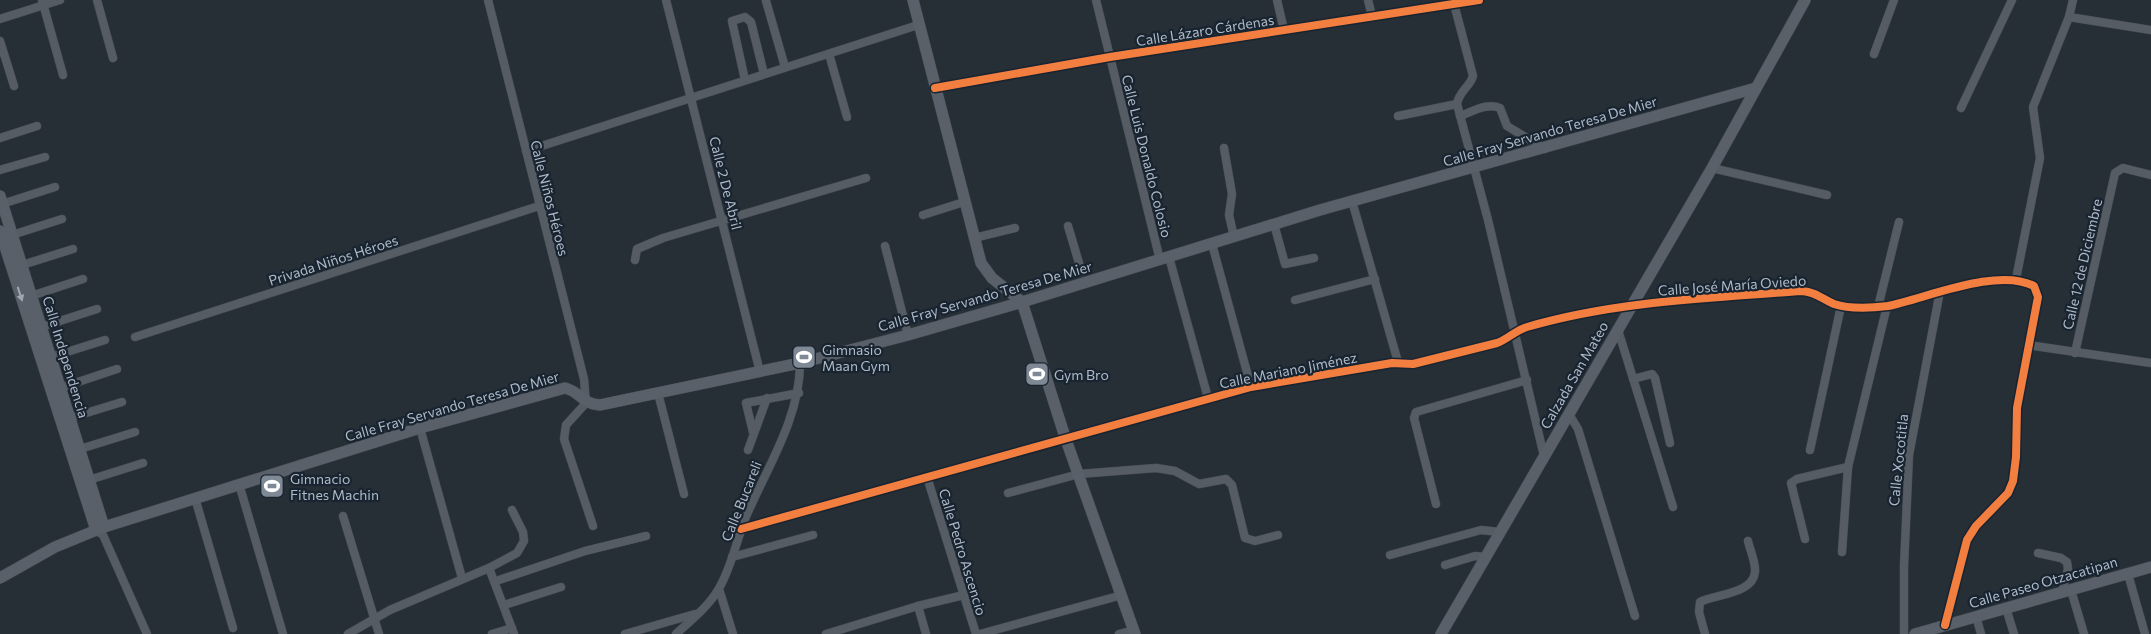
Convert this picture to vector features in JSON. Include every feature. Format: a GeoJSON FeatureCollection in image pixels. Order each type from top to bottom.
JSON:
{"type":"FeatureCollection","features":[{"type":"Feature","properties":{"kind":"main road"},"geometry":{"type":"LineString","coordinates":[[913,0],[981,263],[988,274],[1022,302],[1065,437],[1134,632]]}},
{"type":"Feature","properties":{"kind":"main road","name":"Calzada San Mateo"},"geometry":{"type":"LineString","coordinates":[[1441,634],[1712,168],[1806,0]]}},
{"type":"Feature","properties":{"kind":"main road","name":"Calle Fray Servando Teresa De Mier"},"geometry":{"type":"LineString","coordinates":[[0,578],[55,547],[195,498],[420,428],[566,388],[586,402],[600,405],[800,363],[908,335],[1022,302],[1084,279],[1164,259],[1352,201],[1545,149],[1756,88]]}},
{"type":"Feature","properties":{"kind":"main road","name":"Calle Independencia"},"geometry":{"type":"LineString","coordinates":[[1,200],[12,235],[17,266],[101,531]]}},
{"type":"Feature","properties":{"kind":"main road","name":"Calle Independencia"},"geometry":{"type":"LineString","coordinates":[[0,231],[31,296],[80,449],[101,531]]}},
{"type":"Feature","properties":{"kind":"main road","name":"Calle Paseo Otzacatipan"},"geometry":{"type":"LineString","coordinates":[[1915,634],[2151,567]]}},
{"type":"Feature","properties":{"kind":"street"},"geometry":{"type":"LineString","coordinates":[[0,19],[43,3],[60,0]]}},
{"type":"Feature","properties":{"kind":"street"},"geometry":{"type":"LineString","coordinates":[[97,0],[113,58]]}},
{"type":"Feature","properties":{"kind":"street","name":"Calle Niños Héroes"},"geometry":{"type":"LineString","coordinates":[[488,0],[580,361],[586,402]]}},
{"type":"Feature","properties":{"kind":"street","name":"Calle 2 De Abril"},"geometry":{"type":"LineString","coordinates":[[666,0],[760,372]]}},
{"type":"Feature","properties":{"kind":"street","name":"Calle Luis Donaldo Colosio"},"geometry":{"type":"LineString","coordinates":[[1096,0],[1164,259],[1208,398]]}},
{"type":"Feature","properties":{"kind":"street"},"geometry":{"type":"LineString","coordinates":[[1277,0],[1284,30]]}},
{"type":"Feature","properties":{"kind":"street"},"geometry":{"type":"LineString","coordinates":[[1368,0],[1372,16]]}},
{"type":"Feature","properties":{"kind":"street","name":"Calle Lázaro Cárdenas"},"geometry":{"type":"LineString","coordinates":[[935,88],[1110,57],[1454,2],[1478,0]]}},
{"type":"Feature","properties":{"kind":"street"},"geometry":{"type":"LineString","coordinates":[[1874,54],[1894,0]]}},
{"type":"Feature","properties":{"kind":"street"},"geometry":{"type":"LineString","coordinates":[[1961,108],[2012,0]]}},
{"type":"Feature","properties":{"kind":"street"},"geometry":{"type":"LineString","coordinates":[[1945,625],[1967,540],[1976,526],[2008,492],[2013,481],[2016,457],[2016,421],[2038,292],[2034,286],[2016,280],[2040,158],[2032,107],[2069,17],[2073,0]]}},
{"type":"Feature","properties":{"kind":"street"},"geometry":{"type":"LineString","coordinates":[[766,1],[785,67]]}},
{"type":"Feature","properties":{"kind":"street"},"geometry":{"type":"LineString","coordinates":[[1454,2],[1472,76],[1472,82],[1458,97],[1457,104],[1527,380],[1544,456]]}},
{"type":"Feature","properties":{"kind":"street"},"geometry":{"type":"LineString","coordinates":[[43,3],[63,75]]}},
{"type":"Feature","properties":{"kind":"street"},"geometry":{"type":"LineString","coordinates":[[745,80],[732,21],[745,17],[750,22],[764,74]]}},
{"type":"Feature","properties":{"kind":"street"},"geometry":{"type":"LineString","coordinates":[[2069,17],[2151,30]]}},
{"type":"Feature","properties":{"kind":"street"},"geometry":{"type":"LineString","coordinates":[[526,152],[918,25]]}},
{"type":"Feature","properties":{"kind":"street"},"geometry":{"type":"LineString","coordinates":[[0,41],[14,86]]}},
{"type":"Feature","properties":{"kind":"street"},"geometry":{"type":"LineString","coordinates":[[829,54],[847,117]]}},
{"type":"Feature","properties":{"kind":"street"},"geometry":{"type":"LineString","coordinates":[[1398,116],[1457,104]]}},
{"type":"Feature","properties":{"kind":"street"},"geometry":{"type":"LineString","coordinates":[[1460,116],[1488,106],[1500,108],[1507,126],[1545,149]]}},
{"type":"Feature","properties":{"kind":"street"},"geometry":{"type":"LineString","coordinates":[[0,138],[37,126]]}},
{"type":"Feature","properties":{"kind":"street"},"geometry":{"type":"LineString","coordinates":[[1224,148],[1232,194],[1229,215],[1234,237]]}},
{"type":"Feature","properties":{"kind":"street"},"geometry":{"type":"LineString","coordinates":[[0,170],[44,156]]}},
{"type":"Feature","properties":{"kind":"street"},"geometry":{"type":"LineString","coordinates":[[1712,168],[1827,195]]}},
{"type":"Feature","properties":{"kind":"street","name":"Calle 12 de Diciembre"},"geometry":{"type":"LineString","coordinates":[[2075,353],[2115,173],[2123,168],[2151,175]]}},
{"type":"Feature","properties":{"kind":"street"},"geometry":{"type":"LineString","coordinates":[[635,260],[637,249],[643,245],[716,221],[723,221],[866,178]]}},
{"type":"Feature","properties":{"kind":"street"},"geometry":{"type":"LineString","coordinates":[[1,200],[55,187]]}},
{"type":"Feature","properties":{"kind":"street"},"geometry":{"type":"LineString","coordinates":[[1352,201],[1398,362]]}},
{"type":"Feature","properties":{"kind":"street"},"geometry":{"type":"LineString","coordinates":[[923,215],[964,202]]}},
{"type":"Feature","properties":{"kind":"street","name":"Privada Niños Héroes"},"geometry":{"type":"LineString","coordinates":[[135,337],[540,206]]}},
{"type":"Feature","properties":{"kind":"street"},"geometry":{"type":"LineString","coordinates":[[12,235],[62,219]]}},
{"type":"Feature","properties":{"kind":"street"},"geometry":{"type":"LineString","coordinates":[[1878,307],[1899,222]]}},
{"type":"Feature","properties":{"kind":"street"},"geometry":{"type":"LineString","coordinates":[[1274,224],[1285,264],[1314,258]]}},
{"type":"Feature","properties":{"kind":"street"},"geometry":{"type":"LineString","coordinates":[[1068,226],[1079,263]]}},
{"type":"Feature","properties":{"kind":"street"},"geometry":{"type":"LineString","coordinates":[[974,238],[1015,228]]}},
{"type":"Feature","properties":{"kind":"street"},"geometry":{"type":"LineString","coordinates":[[1212,244],[1251,387]]}},
{"type":"Feature","properties":{"kind":"street"},"geometry":{"type":"LineString","coordinates":[[885,246],[908,335]]}},
{"type":"Feature","properties":{"kind":"street"},"geometry":{"type":"LineString","coordinates":[[17,266],[73,249]]}},
{"type":"Feature","properties":{"kind":"street"},"geometry":{"type":"LineString","coordinates":[[31,296],[83,279]]}},
{"type":"Feature","properties":{"kind":"street","name":"Calle José María Oviedo"},"geometry":{"type":"LineString","coordinates":[[1515,334],[1526,327],[1609,307],[1802,291],[1815,293],[1841,306],[1878,307],[1940,291],[2006,279],[2016,280]]}},
{"type":"Feature","properties":{"kind":"street"},"geometry":{"type":"LineString","coordinates":[[1295,300],[1375,280]]}},
{"type":"Feature","properties":{"kind":"street","name":"Calle Xocotitla"},"geometry":{"type":"LineString","coordinates":[[1904,634],[1904,575],[1909,456],[1916,407],[1940,291]]}},
{"type":"Feature","properties":{"kind":"street"},"geometry":{"type":"LineString","coordinates":[[1810,450],[1841,306]]}},
{"type":"Feature","properties":{"kind":"street"},"geometry":{"type":"LineString","coordinates":[[1842,552],[1848,466],[1887,306]]}},
{"type":"Feature","properties":{"kind":"street"},"geometry":{"type":"LineString","coordinates":[[41,327],[96,309]]}},
{"type":"Feature","properties":{"kind":"street"},"geometry":{"type":"LineString","coordinates":[[1618,330],[1673,507]]}},
{"type":"Feature","properties":{"kind":"street","name":"Calle Mariano Jiménez"},"geometry":{"type":"LineString","coordinates":[[741,529],[1065,437],[1251,387],[1398,362],[1409,365],[1497,343],[1515,334]]}},
{"type":"Feature","properties":{"kind":"street"},"geometry":{"type":"LineString","coordinates":[[50,357],[105,340]]}},
{"type":"Feature","properties":{"kind":"street"},"geometry":{"type":"LineString","coordinates":[[2028,345],[2151,363]]}},
{"type":"Feature","properties":{"kind":"street","name":"Calle Bucareli"},"geometry":{"type":"LineString","coordinates":[[676,634],[719,589],[741,529],[794,410],[798,393],[800,363]]}},
{"type":"Feature","properties":{"kind":"street"},"geometry":{"type":"LineString","coordinates":[[60,388],[116,370]]}},
{"type":"Feature","properties":{"kind":"street"},"geometry":{"type":"LineString","coordinates":[[1633,379],[1652,374],[1655,378],[1670,443]]}},
{"type":"Feature","properties":{"kind":"street"},"geometry":{"type":"LineString","coordinates":[[1436,504],[1414,418],[1416,412],[1527,380]]}},
{"type":"Feature","properties":{"kind":"street"},"geometry":{"type":"LineString","coordinates":[[658,393],[684,494]]}},
{"type":"Feature","properties":{"kind":"street"},"geometry":{"type":"LineString","coordinates":[[753,432],[745,404],[798,393]]}},
{"type":"Feature","properties":{"kind":"street"},"geometry":{"type":"LineString","coordinates":[[748,450],[767,398]]}},
{"type":"Feature","properties":{"kind":"street"},"geometry":{"type":"LineString","coordinates":[[70,418],[122,402]]}},
{"type":"Feature","properties":{"kind":"street"},"geometry":{"type":"LineString","coordinates":[[586,402],[566,425],[564,439],[593,526]]}},
{"type":"Feature","properties":{"kind":"street"},"geometry":{"type":"LineString","coordinates":[[1569,414],[1578,429],[1635,616]]}},
{"type":"Feature","properties":{"kind":"street"},"geometry":{"type":"LineString","coordinates":[[420,428],[445,523],[462,578]]}},
{"type":"Feature","properties":{"kind":"street"},"geometry":{"type":"LineString","coordinates":[[80,449],[135,432]]}},
{"type":"Feature","properties":{"kind":"street"},"geometry":{"type":"LineString","coordinates":[[89,480],[143,463]]}},
{"type":"Feature","properties":{"kind":"street"},"geometry":{"type":"LineString","coordinates":[[1805,539],[1791,483],[1797,479],[1848,466]]}},
{"type":"Feature","properties":{"kind":"street"},"geometry":{"type":"LineString","coordinates":[[1008,493],[1079,474],[1156,468],[1175,471],[1199,484],[1226,479],[1232,484],[1245,538],[1255,541],[1278,535]]}},
{"type":"Feature","properties":{"kind":"street","name":"Calle Pedro Ascencio"},"geometry":{"type":"LineString","coordinates":[[927,477],[976,634]]}},
{"type":"Feature","properties":{"kind":"street"},"geometry":{"type":"LineString","coordinates":[[239,484],[283,634]]}},
{"type":"Feature","properties":{"kind":"street"},"geometry":{"type":"LineString","coordinates":[[195,498],[233,628]]}},
{"type":"Feature","properties":{"kind":"street"},"geometry":{"type":"LineString","coordinates":[[348,634],[374,619],[462,578],[489,568],[517,553],[524,542],[524,532],[512,510]]}},
{"type":"Feature","properties":{"kind":"street"},"geometry":{"type":"LineString","coordinates":[[343,516],[379,634]]}},
{"type":"Feature","properties":{"kind":"street"},"geometry":{"type":"LineString","coordinates":[[1390,555],[1481,530],[1500,532]]}},
{"type":"Feature","properties":{"kind":"street"},"geometry":{"type":"LineString","coordinates":[[101,531],[146,634]]}},
{"type":"Feature","properties":{"kind":"street"},"geometry":{"type":"LineString","coordinates":[[732,557],[812,535]]}},
{"type":"Feature","properties":{"kind":"street"},"geometry":{"type":"LineString","coordinates":[[496,581],[585,551],[646,536]]}},
{"type":"Feature","properties":{"kind":"street"},"geometry":{"type":"LineString","coordinates":[[1705,634],[1699,612],[1700,602],[1748,586],[1753,579],[1755,570],[1748,542]]}},
{"type":"Feature","properties":{"kind":"street"},"geometry":{"type":"LineString","coordinates":[[2038,553],[2061,558],[2066,562],[2068,569],[2066,591],[2084,634]]}},
{"type":"Feature","properties":{"kind":"street"},"geometry":{"type":"LineString","coordinates":[[1445,565],[1475,556],[1485,557]]}},
{"type":"Feature","properties":{"kind":"street"},"geometry":{"type":"LineString","coordinates":[[489,568],[496,581],[513,631],[492,634]]}},
{"type":"Feature","properties":{"kind":"street"},"geometry":{"type":"LineString","coordinates":[[2128,574],[2145,634]]}},
{"type":"Feature","properties":{"kind":"street"},"geometry":{"type":"LineString","coordinates":[[504,605],[561,587]]}},
{"type":"Feature","properties":{"kind":"street"},"geometry":{"type":"LineString","coordinates":[[719,589],[733,634]]}},
{"type":"Feature","properties":{"kind":"street"},"geometry":{"type":"LineString","coordinates":[[826,634],[918,606],[964,595]]}},
{"type":"Feature","properties":{"kind":"street"},"geometry":{"type":"LineString","coordinates":[[980,634],[1122,595]]}},
{"type":"Feature","properties":{"kind":"street"},"geometry":{"type":"LineString","coordinates":[[918,606],[926,634]]}},
{"type":"Feature","properties":{"kind":"street"},"geometry":{"type":"LineString","coordinates":[[2006,608],[2014,634]]}},
{"type":"Feature","properties":{"kind":"street"},"geometry":{"type":"LineString","coordinates":[[625,634],[697,614]]}},
{"type":"Feature","properties":{"kind":"street"},"geometry":{"type":"LineString","coordinates":[[1976,616],[1981,634]]}},
{"type":"Feature","properties":{"kind":"street"},"geometry":{"type":"LineString","coordinates":[[1119,634],[1134,632]]}},
{"type":"Feature","properties":{"kind":"tunnel"},"geometry":{"type":"LineString","coordinates":[[1079,263],[1083,276]]}},
{"type":"Feature","properties":{"kind":"cycle path"},"geometry":{"type":"LineString","coordinates":[[935,88],[1110,57],[1479,0]]}},
{"type":"Feature","properties":{"kind":"cycle path"},"geometry":{"type":"LineString","coordinates":[[741,529],[1251,387],[1392,363],[1413,364],[1497,343],[1527,327],[1595,311],[1663,302],[1802,291],[1815,294],[1840,306],[1875,307],[1888,306],[1982,282],[2019,281],[2034,286],[2038,297],[2017,408],[2016,457],[2013,481],[2008,493],[1976,526],[1967,540],[1945,625]]}},
{"type":"Feature","properties":{"kind":"place","name":"Gimnasio Maan Gym"},"geometry":{"type":"Point","coordinates":[804,357]}},
{"type":"Feature","properties":{"kind":"place","name":"Gym Bro"},"geometry":{"type":"Point","coordinates":[1037,374]}},
{"type":"Feature","properties":{"kind":"place","name":"Gimnacio Fitnes Machin"},"geometry":{"type":"Point","coordinates":[272,486]}}]}
